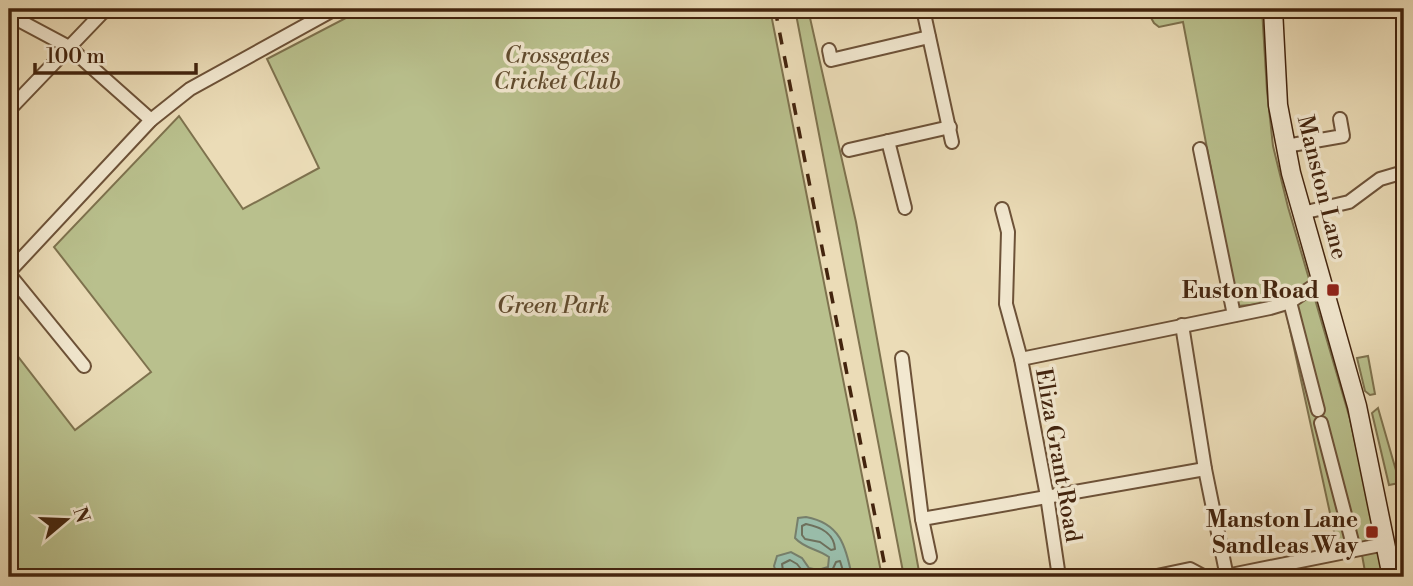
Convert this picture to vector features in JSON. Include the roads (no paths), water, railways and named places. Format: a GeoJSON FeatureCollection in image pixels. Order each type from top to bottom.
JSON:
{"type":"FeatureCollection","features":[{"type":"Feature","properties":{"kind":"street"},"geometry":{"type":"LineString","coordinates":[[9,110],[102,13],[109,9]]}},
{"type":"Feature","properties":{"kind":"street"},"geometry":{"type":"LineString","coordinates":[[84,366],[9,273],[151,120],[190,89],[335,9]]}},
{"type":"Feature","properties":{"kind":"street"},"geometry":{"type":"LineString","coordinates":[[923,9],[952,142]]}},
{"type":"Feature","properties":{"kind":"street","name":"Manston Lane"},"geometry":{"type":"LineString","coordinates":[[1273,9],[1278,105],[1286,146],[1302,213],[1357,406],[1392,577]]}},
{"type":"Feature","properties":{"kind":"street"},"geometry":{"type":"LineString","coordinates":[[9,15],[69,47],[151,120]]}},
{"type":"Feature","properties":{"kind":"street"},"geometry":{"type":"LineString","coordinates":[[831,60],[929,37]]}},
{"type":"Feature","properties":{"kind":"street"},"geometry":{"type":"LineString","coordinates":[[1286,146],[1343,136],[1340,119]]}},
{"type":"Feature","properties":{"kind":"street"},"geometry":{"type":"LineString","coordinates":[[849,150],[950,127]]}},
{"type":"Feature","properties":{"kind":"street"},"geometry":{"type":"LineString","coordinates":[[888,141],[905,208]]}},
{"type":"Feature","properties":{"kind":"street"},"geometry":{"type":"LineString","coordinates":[[1200,149],[1234,315]]}},
{"type":"Feature","properties":{"kind":"street"},"geometry":{"type":"LineString","coordinates":[[1302,213],[1349,202],[1380,179],[1404,172]]}},
{"type":"Feature","properties":{"kind":"street"},"geometry":{"type":"LineString","coordinates":[[1002,209],[1008,232],[1006,304],[1021,359]]}},
{"type":"Feature","properties":{"kind":"street","name":"Eliza Grant Road"},"geometry":{"type":"LineString","coordinates":[[1059,577],[1021,359],[1290,302],[1321,281]]}},
{"type":"Feature","properties":{"kind":"street"},"geometry":{"type":"LineString","coordinates":[[1290,302],[1354,549]]}},
{"type":"Feature","properties":{"kind":"street"},"geometry":{"type":"LineString","coordinates":[[1182,324],[1224,577],[1385,544]]}},
{"type":"Feature","properties":{"kind":"street"},"geometry":{"type":"LineString","coordinates":[[902,358],[922,519],[930,557]]}},
{"type":"Feature","properties":{"kind":"street"},"geometry":{"type":"LineString","coordinates":[[922,519],[1205,469]]}},
{"type":"Feature","properties":{"kind":"street"},"geometry":{"type":"LineString","coordinates":[[1152,577],[1190,569],[1205,577]]}},
{"type":"Feature","properties":{"kind":"water"},"geometry":{"type":"Polygon","coordinates":[[[806,517],[834,530],[844,546],[852,577],[777,575],[774,566],[777,556],[791,552],[802,558],[809,568],[818,570],[828,567],[829,557],[795,538],[798,518],[806,517]]]}},
{"type":"Feature","properties":{"kind":"railway"},"geometry":{"type":"LineString","coordinates":[[775,9],[887,577]]}},
{"type":"Feature","properties":{"kind":"place","name":"Euston Road"},"geometry":{"type":"Point","coordinates":[1333,290]}},
{"type":"Feature","properties":{"kind":"place","name":"Manston Lane Sandleas Way"},"geometry":{"type":"Point","coordinates":[1372,532]}},
{"type":"Feature","properties":{"kind":"park label","name":"Crossgates Cricket Club"},"geometry":{"type":"Point","coordinates":[557,68]}},
{"type":"Feature","properties":{"kind":"park label","name":"Green Park"},"geometry":{"type":"Point","coordinates":[553,305]}}]}
